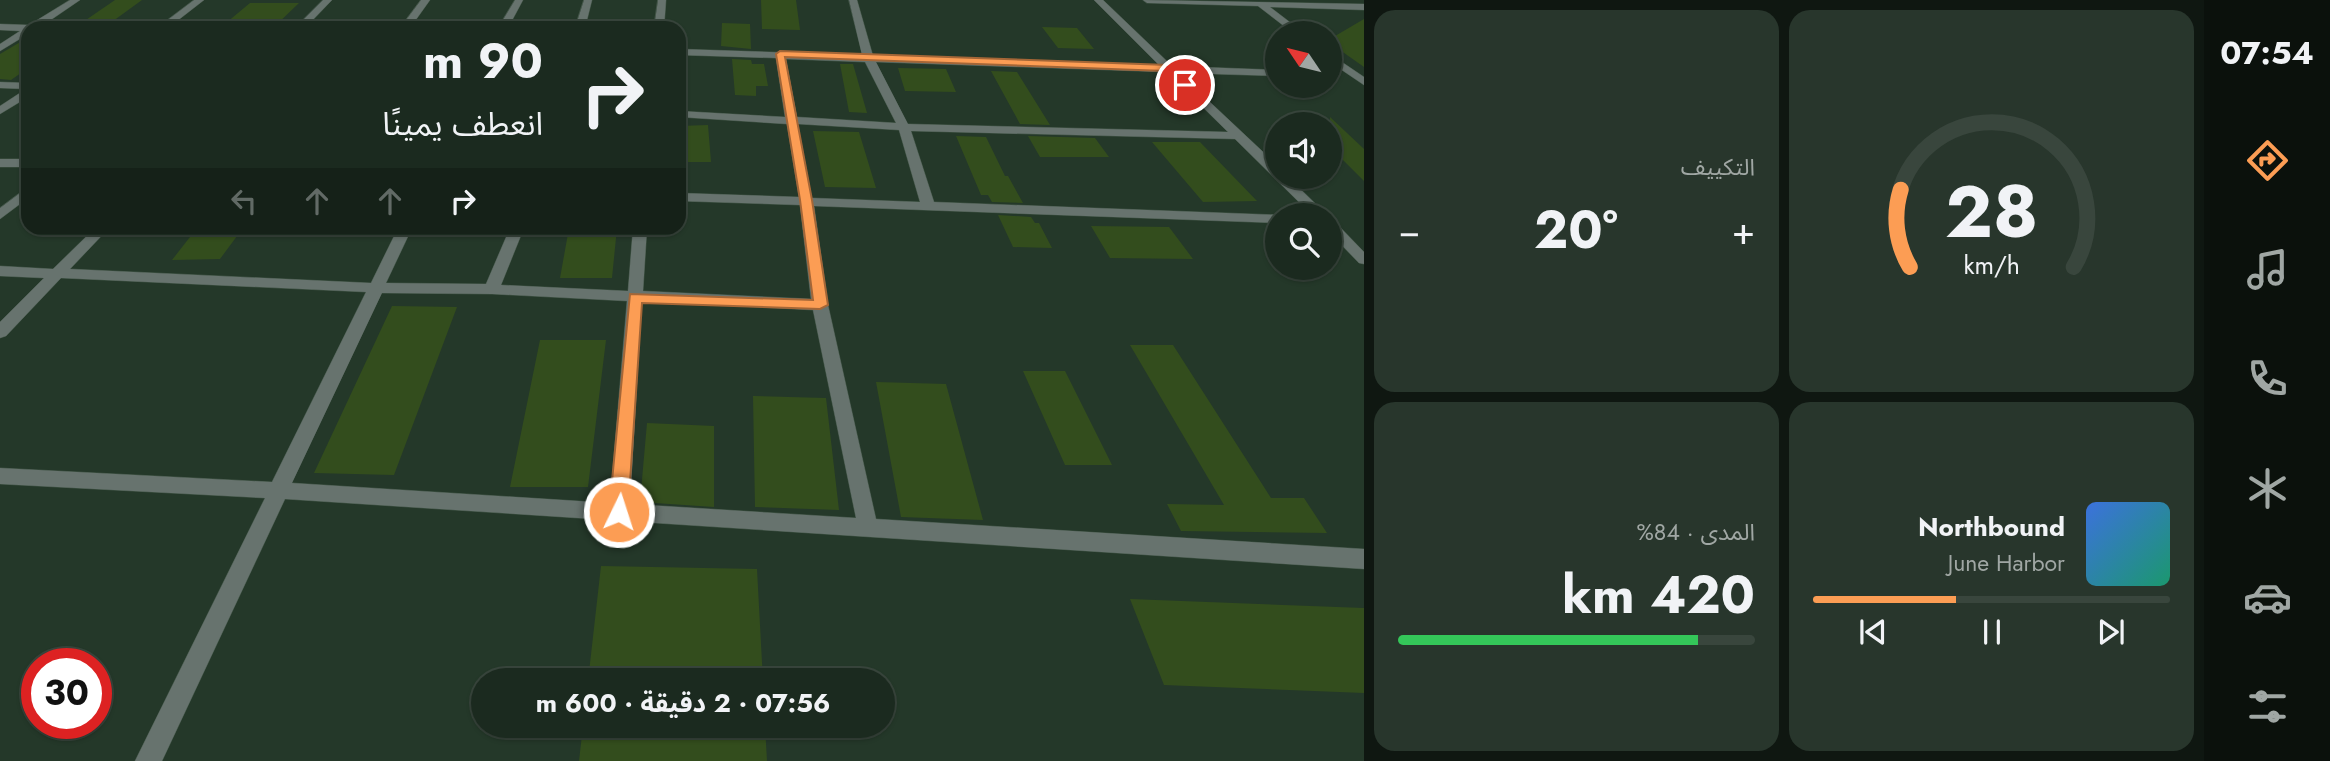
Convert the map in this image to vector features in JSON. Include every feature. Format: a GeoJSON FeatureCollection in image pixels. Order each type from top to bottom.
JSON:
{"type":"FeatureCollection","features":[{"type":"Feature","properties":{"kind":"street"},"geometry":{"type":"LineString","coordinates":[[42,21],[76,0]]}},
{"type":"Feature","properties":{"kind":"street"},"geometry":{"type":"LineString","coordinates":[[172,21],[200,0]]}},
{"type":"Feature","properties":{"kind":"street"},"geometry":{"type":"LineString","coordinates":[[307,21],[328,0]]}},
{"type":"Feature","properties":{"kind":"street"},"geometry":{"type":"LineString","coordinates":[[410,21],[426,0]]}},
{"type":"Feature","properties":{"kind":"street"},"geometry":{"type":"LineString","coordinates":[[507,21],[519,0]]}},
{"type":"Feature","properties":{"kind":"street"},"geometry":{"type":"LineString","coordinates":[[582,21],[588,0]]}},
{"type":"Feature","properties":{"kind":"street"},"geometry":{"type":"LineString","coordinates":[[660,21],[662,0]]}},
{"type":"Feature","properties":{"kind":"street"},"geometry":{"type":"LineString","coordinates":[[853,0],[868,57],[904,127],[928,205]]}},
{"type":"Feature","properties":{"kind":"street"},"geometry":{"type":"LineString","coordinates":[[1098,0],[1265,161]]}},
{"type":"Feature","properties":{"kind":"street"},"geometry":{"type":"LineString","coordinates":[[1147,0],[1364,7]]}},
{"type":"Feature","properties":{"kind":"street"},"geometry":{"type":"LineString","coordinates":[[1252,2],[1281,21]]}},
{"type":"Feature","properties":{"kind":"street"},"geometry":{"type":"LineString","coordinates":[[0,27],[21,28]]}},
{"type":"Feature","properties":{"kind":"street"},"geometry":{"type":"LineString","coordinates":[[0,48],[21,34]]}},
{"type":"Feature","properties":{"kind":"street"},"geometry":{"type":"LineString","coordinates":[[686,52],[1265,72]]}},
{"type":"Feature","properties":{"kind":"street"},"geometry":{"type":"LineString","coordinates":[[780,54],[806,200],[820,305],[868,527]]}},
{"type":"Feature","properties":{"kind":"street"},"geometry":{"type":"LineString","coordinates":[[1342,65],[1362,79]]}},
{"type":"Feature","properties":{"kind":"street"},"geometry":{"type":"LineString","coordinates":[[1342,77],[1362,79]]}},
{"type":"Feature","properties":{"kind":"street"},"geometry":{"type":"LineString","coordinates":[[0,85],[21,86]]}},
{"type":"Feature","properties":{"kind":"street"},"geometry":{"type":"LineString","coordinates":[[0,111],[21,97]]}},
{"type":"Feature","properties":{"kind":"street"},"geometry":{"type":"LineString","coordinates":[[686,114],[904,127],[1239,136]]}},
{"type":"Feature","properties":{"kind":"street"},"geometry":{"type":"LineString","coordinates":[[0,163],[21,163]]}},
{"type":"Feature","properties":{"kind":"street"},"geometry":{"type":"LineString","coordinates":[[1293,189],[1308,203]]}},
{"type":"Feature","properties":{"kind":"street"},"geometry":{"type":"LineString","coordinates":[[0,215],[21,197]]}},
{"type":"Feature","properties":{"kind":"street"},"geometry":{"type":"LineString","coordinates":[[686,197],[1265,218]]}},
{"type":"Feature","properties":{"kind":"street"},"geometry":{"type":"LineString","coordinates":[[0,332],[95,235]]}},
{"type":"Feature","properties":{"kind":"street"},"geometry":{"type":"LineString","coordinates":[[148,761],[402,235]]}},
{"type":"Feature","properties":{"kind":"street"},"geometry":{"type":"LineString","coordinates":[[492,289],[514,235]]}},
{"type":"Feature","properties":{"kind":"street"},"geometry":{"type":"LineString","coordinates":[[619,512],[640,235]]}},
{"type":"Feature","properties":{"kind":"street"},"geometry":{"type":"LineString","coordinates":[[1342,237],[1364,260]]}},
{"type":"Feature","properties":{"kind":"street"},"geometry":{"type":"LineString","coordinates":[[0,271],[376,288],[492,289],[820,305]]}},
{"type":"Feature","properties":{"kind":"street"},"geometry":{"type":"LineString","coordinates":[[0,476],[277,490],[1364,559]]}},
{"type":"Feature","properties":{"kind":"building"},"geometry":{"type":"Polygon","coordinates":[[[115,0],[142,0],[113,21],[84,21],[115,0]]]}},
{"type":"Feature","properties":{"kind":"building"},"geometry":{"type":"Polygon","coordinates":[[[761,0],[796,0],[800,30],[762,29],[761,0]]]}},
{"type":"Feature","properties":{"kind":"building"},"geometry":{"type":"Polygon","coordinates":[[[250,3],[299,3],[280,21],[228,21],[250,3]]]}},
{"type":"Feature","properties":{"kind":"building"},"geometry":{"type":"Polygon","coordinates":[[[1364,19],[1364,67],[1342,51],[1342,32],[1364,19]]]}},
{"type":"Feature","properties":{"kind":"building"},"geometry":{"type":"Polygon","coordinates":[[[722,23],[750,24],[751,49],[721,46],[722,23]]]}},
{"type":"Feature","properties":{"kind":"building"},"geometry":{"type":"Polygon","coordinates":[[[1042,27],[1077,28],[1094,49],[1058,48],[1042,27]]]}},
{"type":"Feature","properties":{"kind":"building"},"geometry":{"type":"Polygon","coordinates":[[[21,42],[21,73],[11,80],[0,79],[0,54],[21,42]]]}},
{"type":"Feature","properties":{"kind":"building"},"geometry":{"type":"Polygon","coordinates":[[[732,59],[764,64],[768,86],[756,86],[756,96],[735,95],[732,59]]]}},
{"type":"Feature","properties":{"kind":"building"},"geometry":{"type":"Polygon","coordinates":[[[840,64],[853,64],[867,113],[849,112],[840,64]]]}},
{"type":"Feature","properties":{"kind":"building"},"geometry":{"type":"Polygon","coordinates":[[[898,68],[946,69],[956,92],[905,91],[898,68]]]}},
{"type":"Feature","properties":{"kind":"building"},"geometry":{"type":"Polygon","coordinates":[[[991,71],[1017,72],[1050,125],[1020,124],[991,71]]]}},
{"type":"Feature","properties":{"kind":"building"},"geometry":{"type":"Polygon","coordinates":[[[708,125],[711,162],[686,162],[686,126],[708,125]]]}},
{"type":"Feature","properties":{"kind":"building"},"geometry":{"type":"Polygon","coordinates":[[[1342,128],[1364,149],[1364,181],[1342,159],[1342,128]]]}},
{"type":"Feature","properties":{"kind":"building"},"geometry":{"type":"Polygon","coordinates":[[[813,131],[859,132],[876,188],[825,187],[813,131]]]}},
{"type":"Feature","properties":{"kind":"building"},"geometry":{"type":"Polygon","coordinates":[[[956,136],[986,137],[1005,176],[1008,176],[1023,203],[992,202],[988,195],[981,195],[956,136]]]}},
{"type":"Feature","properties":{"kind":"building"},"geometry":{"type":"Polygon","coordinates":[[[1028,136],[1095,138],[1109,157],[1040,157],[1028,136]]]}},
{"type":"Feature","properties":{"kind":"building"},"geometry":{"type":"Polygon","coordinates":[[[1152,142],[1200,142],[1257,201],[1203,202],[1152,142]]]}},
{"type":"Feature","properties":{"kind":"building"},"geometry":{"type":"Polygon","coordinates":[[[998,215],[1031,217],[1035,223],[1039,223],[1052,248],[1013,247],[998,215]]]}},
{"type":"Feature","properties":{"kind":"building"},"geometry":{"type":"Polygon","coordinates":[[[1091,226],[1169,227],[1193,259],[1110,258],[1091,226]]]}},
{"type":"Feature","properties":{"kind":"building"},"geometry":{"type":"Polygon","coordinates":[[[192,235],[238,235],[220,259],[172,260],[192,235]]]}},
{"type":"Feature","properties":{"kind":"building"},"geometry":{"type":"Polygon","coordinates":[[[568,235],[616,235],[612,278],[560,278],[568,235]]]}},
{"type":"Feature","properties":{"kind":"building"},"geometry":{"type":"Polygon","coordinates":[[[392,306],[457,307],[394,475],[314,473],[392,306]]]}},
{"type":"Feature","properties":{"kind":"building"},"geometry":{"type":"Polygon","coordinates":[[[540,340],[606,340],[588,487],[510,487],[540,340]]]}},
{"type":"Feature","properties":{"kind":"building"},"geometry":{"type":"Polygon","coordinates":[[[1130,345],[1173,345],[1271,498],[1304,498],[1327,533],[1181,531],[1167,504],[1224,505],[1130,345]]]}},
{"type":"Feature","properties":{"kind":"building"},"geometry":{"type":"Polygon","coordinates":[[[1023,371],[1065,371],[1112,465],[1065,465],[1023,371]]]}},
{"type":"Feature","properties":{"kind":"building"},"geometry":{"type":"Polygon","coordinates":[[[876,382],[946,384],[983,520],[901,517],[876,382]]]}},
{"type":"Feature","properties":{"kind":"building"},"geometry":{"type":"Polygon","coordinates":[[[753,396],[826,398],[839,510],[755,507],[753,396]]]}},
{"type":"Feature","properties":{"kind":"building"},"geometry":{"type":"Polygon","coordinates":[[[647,423],[714,426],[714,507],[640,502],[647,423]]]}},
{"type":"Feature","properties":{"kind":"building"},"geometry":{"type":"Polygon","coordinates":[[[601,566],[757,569],[762,668],[589,668],[601,566]]]}},
{"type":"Feature","properties":{"kind":"building"},"geometry":{"type":"Polygon","coordinates":[[[1130,599],[1364,608],[1364,693],[1164,685],[1130,599]]]}},
{"type":"Feature","properties":{"kind":"building"},"geometry":{"type":"Polygon","coordinates":[[[582,738],[766,738],[767,761],[579,761],[582,738]]]}},
{"type":"Feature","properties":{"kind":"route"},"geometry":{"type":"LineString","coordinates":[[619,512],[635,298],[820,305],[806,200],[780,54],[1168,68],[1185,85]]}}]}
